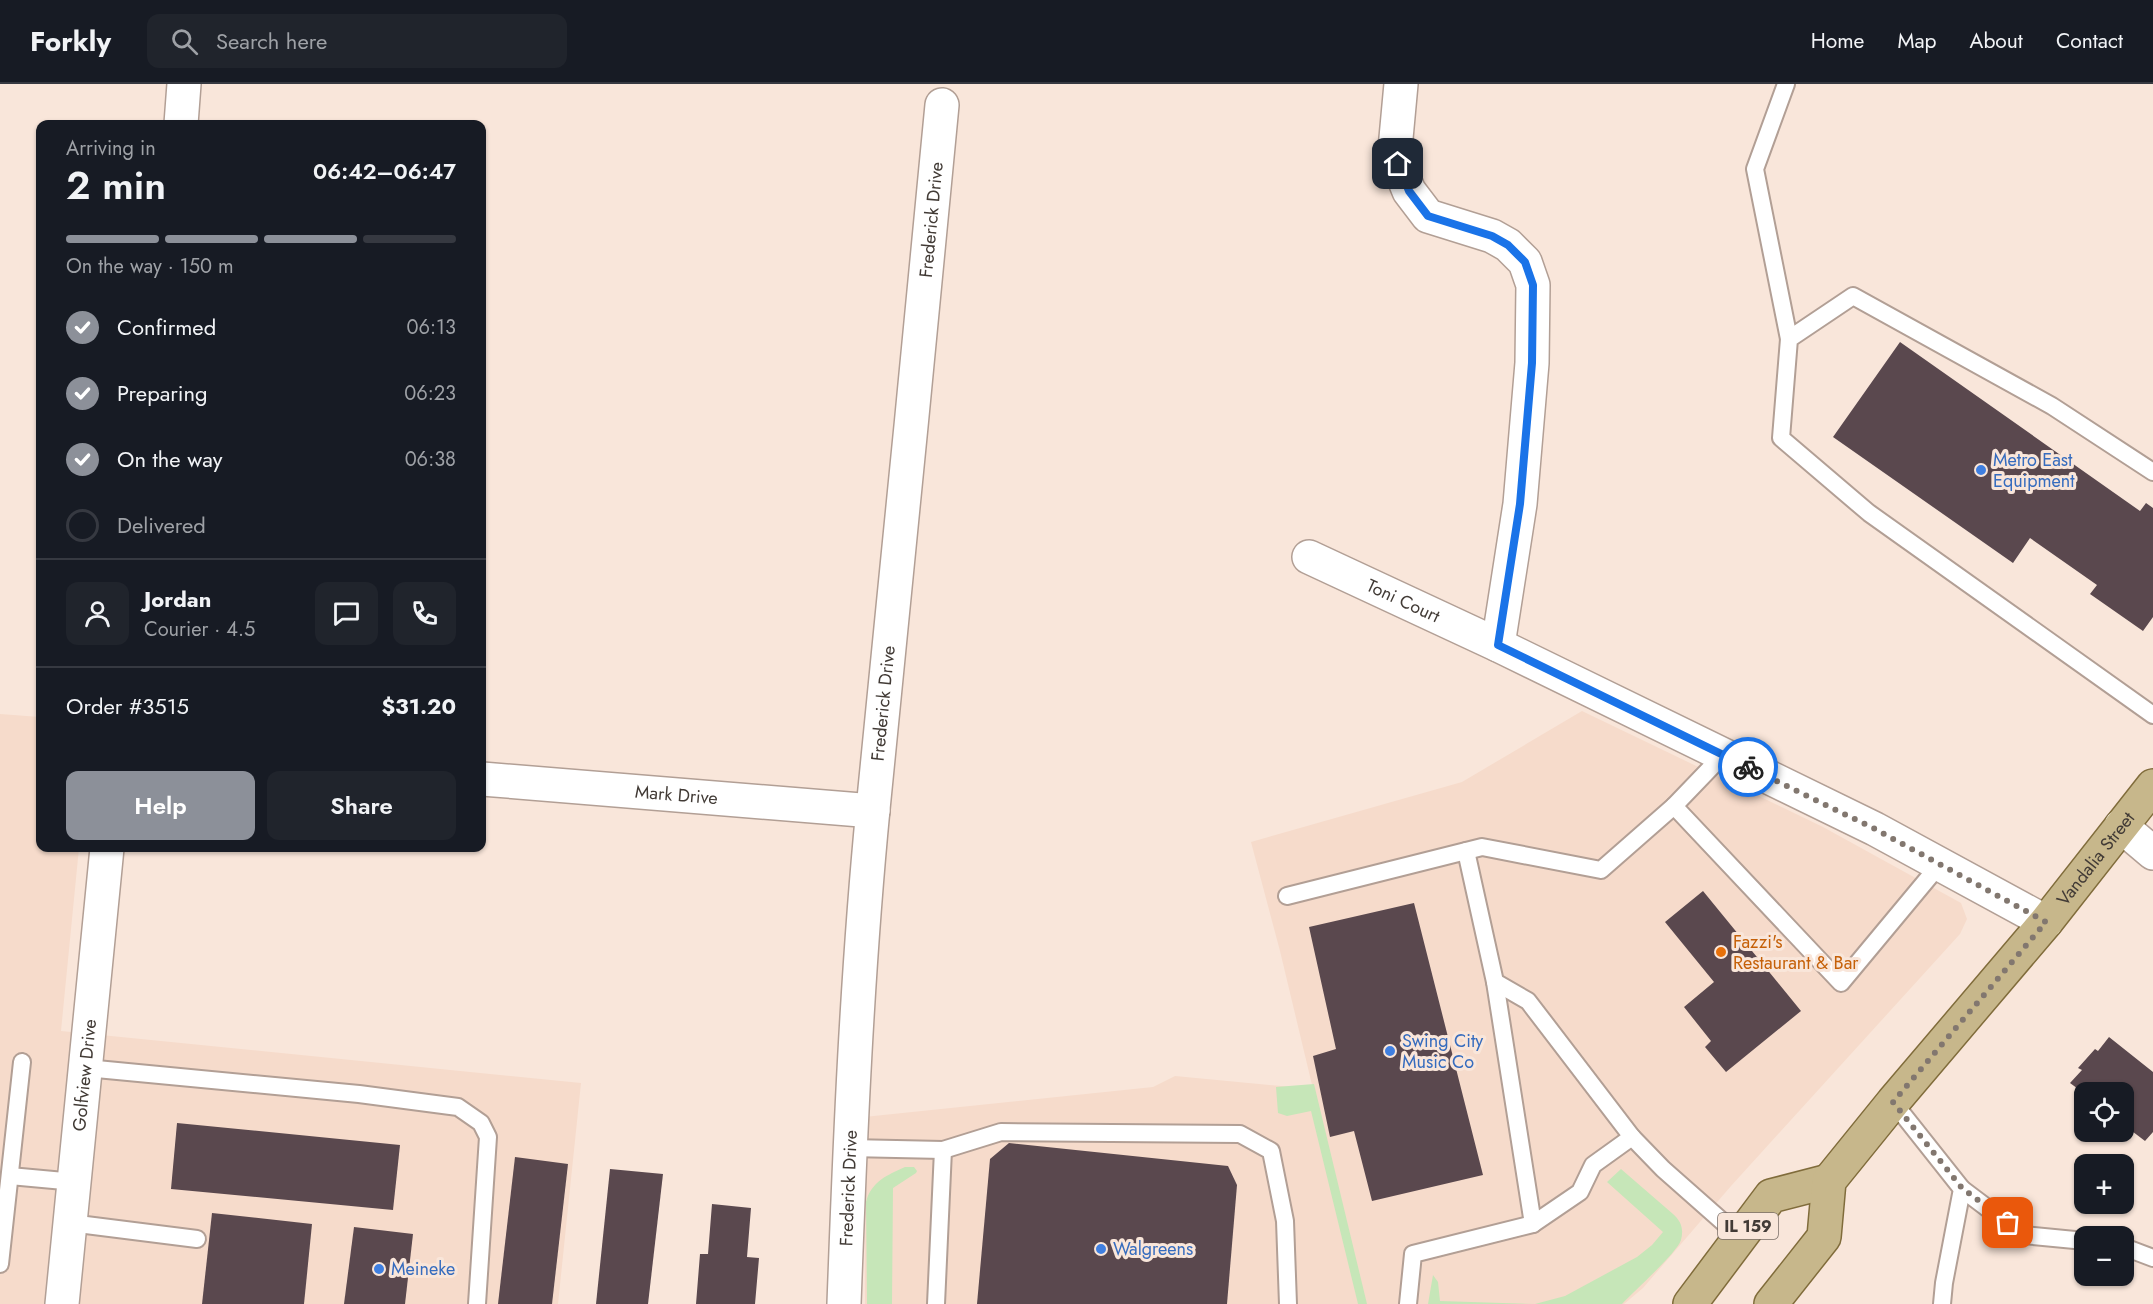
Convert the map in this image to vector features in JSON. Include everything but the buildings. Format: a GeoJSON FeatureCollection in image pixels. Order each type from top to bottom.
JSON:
{"type":"FeatureCollection","features":[{"type":"Feature","properties":{"kind":"main road","name":"Vandalia Street"},"geometry":{"type":"LineString","coordinates":[[1829,1181],[2046,922],[2153,786]]}},
{"type":"Feature","properties":{"kind":"main road","name":"IL 159"},"geometry":{"type":"LineString","coordinates":[[1690,1304],[1771,1196],[1829,1181]]}},
{"type":"Feature","properties":{"kind":"main road"},"geometry":{"type":"LineString","coordinates":[[1771,1304],[1824,1237],[1829,1181]]}},
{"type":"Feature","properties":{"kind":"street"},"geometry":{"type":"LineString","coordinates":[[181,120],[184,84]]}},
{"type":"Feature","properties":{"kind":"street"},"geometry":{"type":"LineString","coordinates":[[1401,84],[1395,148],[1398,164],[1409,191],[1428,216],[1492,236],[1508,245],[1525,262],[1533,285],[1532,363],[1520,504],[1498,645]]}},
{"type":"Feature","properties":{"kind":"street","name":"Frederick Drive"},"geometry":{"type":"LineString","coordinates":[[843,1304],[853,1074],[873,811],[921,341],[942,105]]}},
{"type":"Feature","properties":{"kind":"street","name":"Toni Court"},"geometry":{"type":"LineString","coordinates":[[1309,557],[1498,645],[1875,829],[2046,922]]}},
{"type":"Feature","properties":{"kind":"street","name":"Mark Drive"},"geometry":{"type":"LineString","coordinates":[[486,779],[873,811]]}},
{"type":"Feature","properties":{"kind":"street"},"geometry":{"type":"LineString","coordinates":[[2121,826],[2153,853]]}},
{"type":"Feature","properties":{"kind":"street","name":"Golfview Drive"},"geometry":{"type":"LineString","coordinates":[[62,1304],[107,852]]}},
{"type":"Feature","properties":{"kind":"lane"},"geometry":{"type":"LineString","coordinates":[[1786,84],[1755,169],[1789,339],[1781,438],[1869,513],[2153,715]]}},
{"type":"Feature","properties":{"kind":"lane"},"geometry":{"type":"LineString","coordinates":[[1789,339],[1853,296],[2052,405],[2153,472]]}},
{"type":"Feature","properties":{"kind":"lane"},"geometry":{"type":"LineString","coordinates":[[1287,896],[1482,847],[1601,870],[1674,806],[1723,755]]}},
{"type":"Feature","properties":{"kind":"lane"},"geometry":{"type":"LineString","coordinates":[[1674,806],[1841,983],[1940,864]]}},
{"type":"Feature","properties":{"kind":"lane"},"geometry":{"type":"LineString","coordinates":[[1466,850],[1495,982],[1533,1224]]}},
{"type":"Feature","properties":{"kind":"lane"},"geometry":{"type":"LineString","coordinates":[[1495,982],[1528,1000],[1632,1137],[1663,1169],[1740,1237]]}},
{"type":"Feature","properties":{"kind":"lane"},"geometry":{"type":"LineString","coordinates":[[0,1264],[22,1062]]}},
{"type":"Feature","properties":{"kind":"lane"},"geometry":{"type":"LineString","coordinates":[[86,1068],[360,1094],[458,1107],[481,1124],[488,1137],[477,1304]]}},
{"type":"Feature","properties":{"kind":"lane"},"geometry":{"type":"LineString","coordinates":[[1893,1102],[1962,1188],[2024,1235],[2074,1240]]}},
{"type":"Feature","properties":{"kind":"lane"},"geometry":{"type":"LineString","coordinates":[[849,1148],[943,1150],[1001,1132],[1240,1134],[1271,1150],[1285,1221],[1288,1304]]}},
{"type":"Feature","properties":{"kind":"lane"},"geometry":{"type":"LineString","coordinates":[[1408,1304],[1413,1254],[1533,1224],[1580,1192],[1593,1166],[1632,1137]]}},
{"type":"Feature","properties":{"kind":"lane"},"geometry":{"type":"LineString","coordinates":[[936,1304],[943,1150]]}},
{"type":"Feature","properties":{"kind":"lane"},"geometry":{"type":"LineString","coordinates":[[10,1176],[75,1182]]}},
{"type":"Feature","properties":{"kind":"lane"},"geometry":{"type":"LineString","coordinates":[[1942,1304],[1962,1188]]}},
{"type":"Feature","properties":{"kind":"lane"},"geometry":{"type":"LineString","coordinates":[[70,1223],[197,1239]]}},
{"type":"Feature","properties":{"kind":"lane"},"geometry":{"type":"LineString","coordinates":[[2134,1251],[2153,1258]]}},
{"type":"Feature","properties":{"kind":"shaded area"},"geometry":{"type":"Polygon","coordinates":[[[1582,711],[1823,827],[1961,903],[1967,919],[1960,934],[1731,1186],[1643,1288],[1624,1304],[865,1304],[864,1117],[1153,1087],[1175,1076],[1313,1089],[1251,842],[1462,782],[1582,711]]]}},
{"type":"Feature","properties":{"kind":"shaded area"},"geometry":{"type":"Polygon","coordinates":[[[0,714],[36,717],[36,852],[79,852],[61,1031],[581,1083],[558,1304],[0,1304],[0,714]]]}},
{"type":"Feature","properties":{"kind":"green space"},"geometry":{"type":"Polygon","coordinates":[[[1314,1084],[1367,1304],[1358,1304],[1311,1111],[1287,1116],[1278,1113],[1276,1087],[1314,1084]]]}},
{"type":"Feature","properties":{"kind":"green space"},"geometry":{"type":"Polygon","coordinates":[[[905,1167],[914,1167],[917,1171],[893,1188],[892,1304],[867,1304],[866,1202],[876,1184],[886,1176],[905,1167]]]}},
{"type":"Feature","properties":{"kind":"green space"},"geometry":{"type":"Polygon","coordinates":[[[1621,1169],[1680,1222],[1682,1236],[1678,1246],[1622,1304],[1535,1304],[1565,1296],[1637,1257],[1663,1232],[1607,1182],[1621,1169]]]}},
{"type":"Feature","properties":{"kind":"green space"},"geometry":{"type":"Polygon","coordinates":[[[1433,1275],[1438,1282],[1440,1301],[1535,1304],[1428,1304],[1433,1275]]]}},
{"type":"Feature","properties":{"kind":"way so far"},"geometry":{"type":"LineString","coordinates":[[1748,767],[1875,829],[2046,922],[1893,1102],[1962,1188],[2008,1223]]}},
{"type":"Feature","properties":{"kind":"place","name":"Metro East Equipment"},"geometry":{"type":"Point","coordinates":[1981,470]}},
{"type":"Feature","properties":{"kind":"place","name":"Fazzi's Restaurant & Bar"},"geometry":{"type":"Point","coordinates":[1721,952]}},
{"type":"Feature","properties":{"kind":"place","name":"Swing City Music Co"},"geometry":{"type":"Point","coordinates":[1390,1051]}},
{"type":"Feature","properties":{"kind":"place","name":"Walgreens"},"geometry":{"type":"Point","coordinates":[1101,1249]}},
{"type":"Feature","properties":{"kind":"place","name":"Meineke"},"geometry":{"type":"Point","coordinates":[379,1269]}},
{"type":"Feature","properties":{"kind":"route"},"geometry":{"type":"LineString","coordinates":[[1398,164],[1409,191],[1428,216],[1492,236],[1508,245],[1525,262],[1533,285],[1532,363],[1520,504],[1498,645],[1748,767]]}}]}
